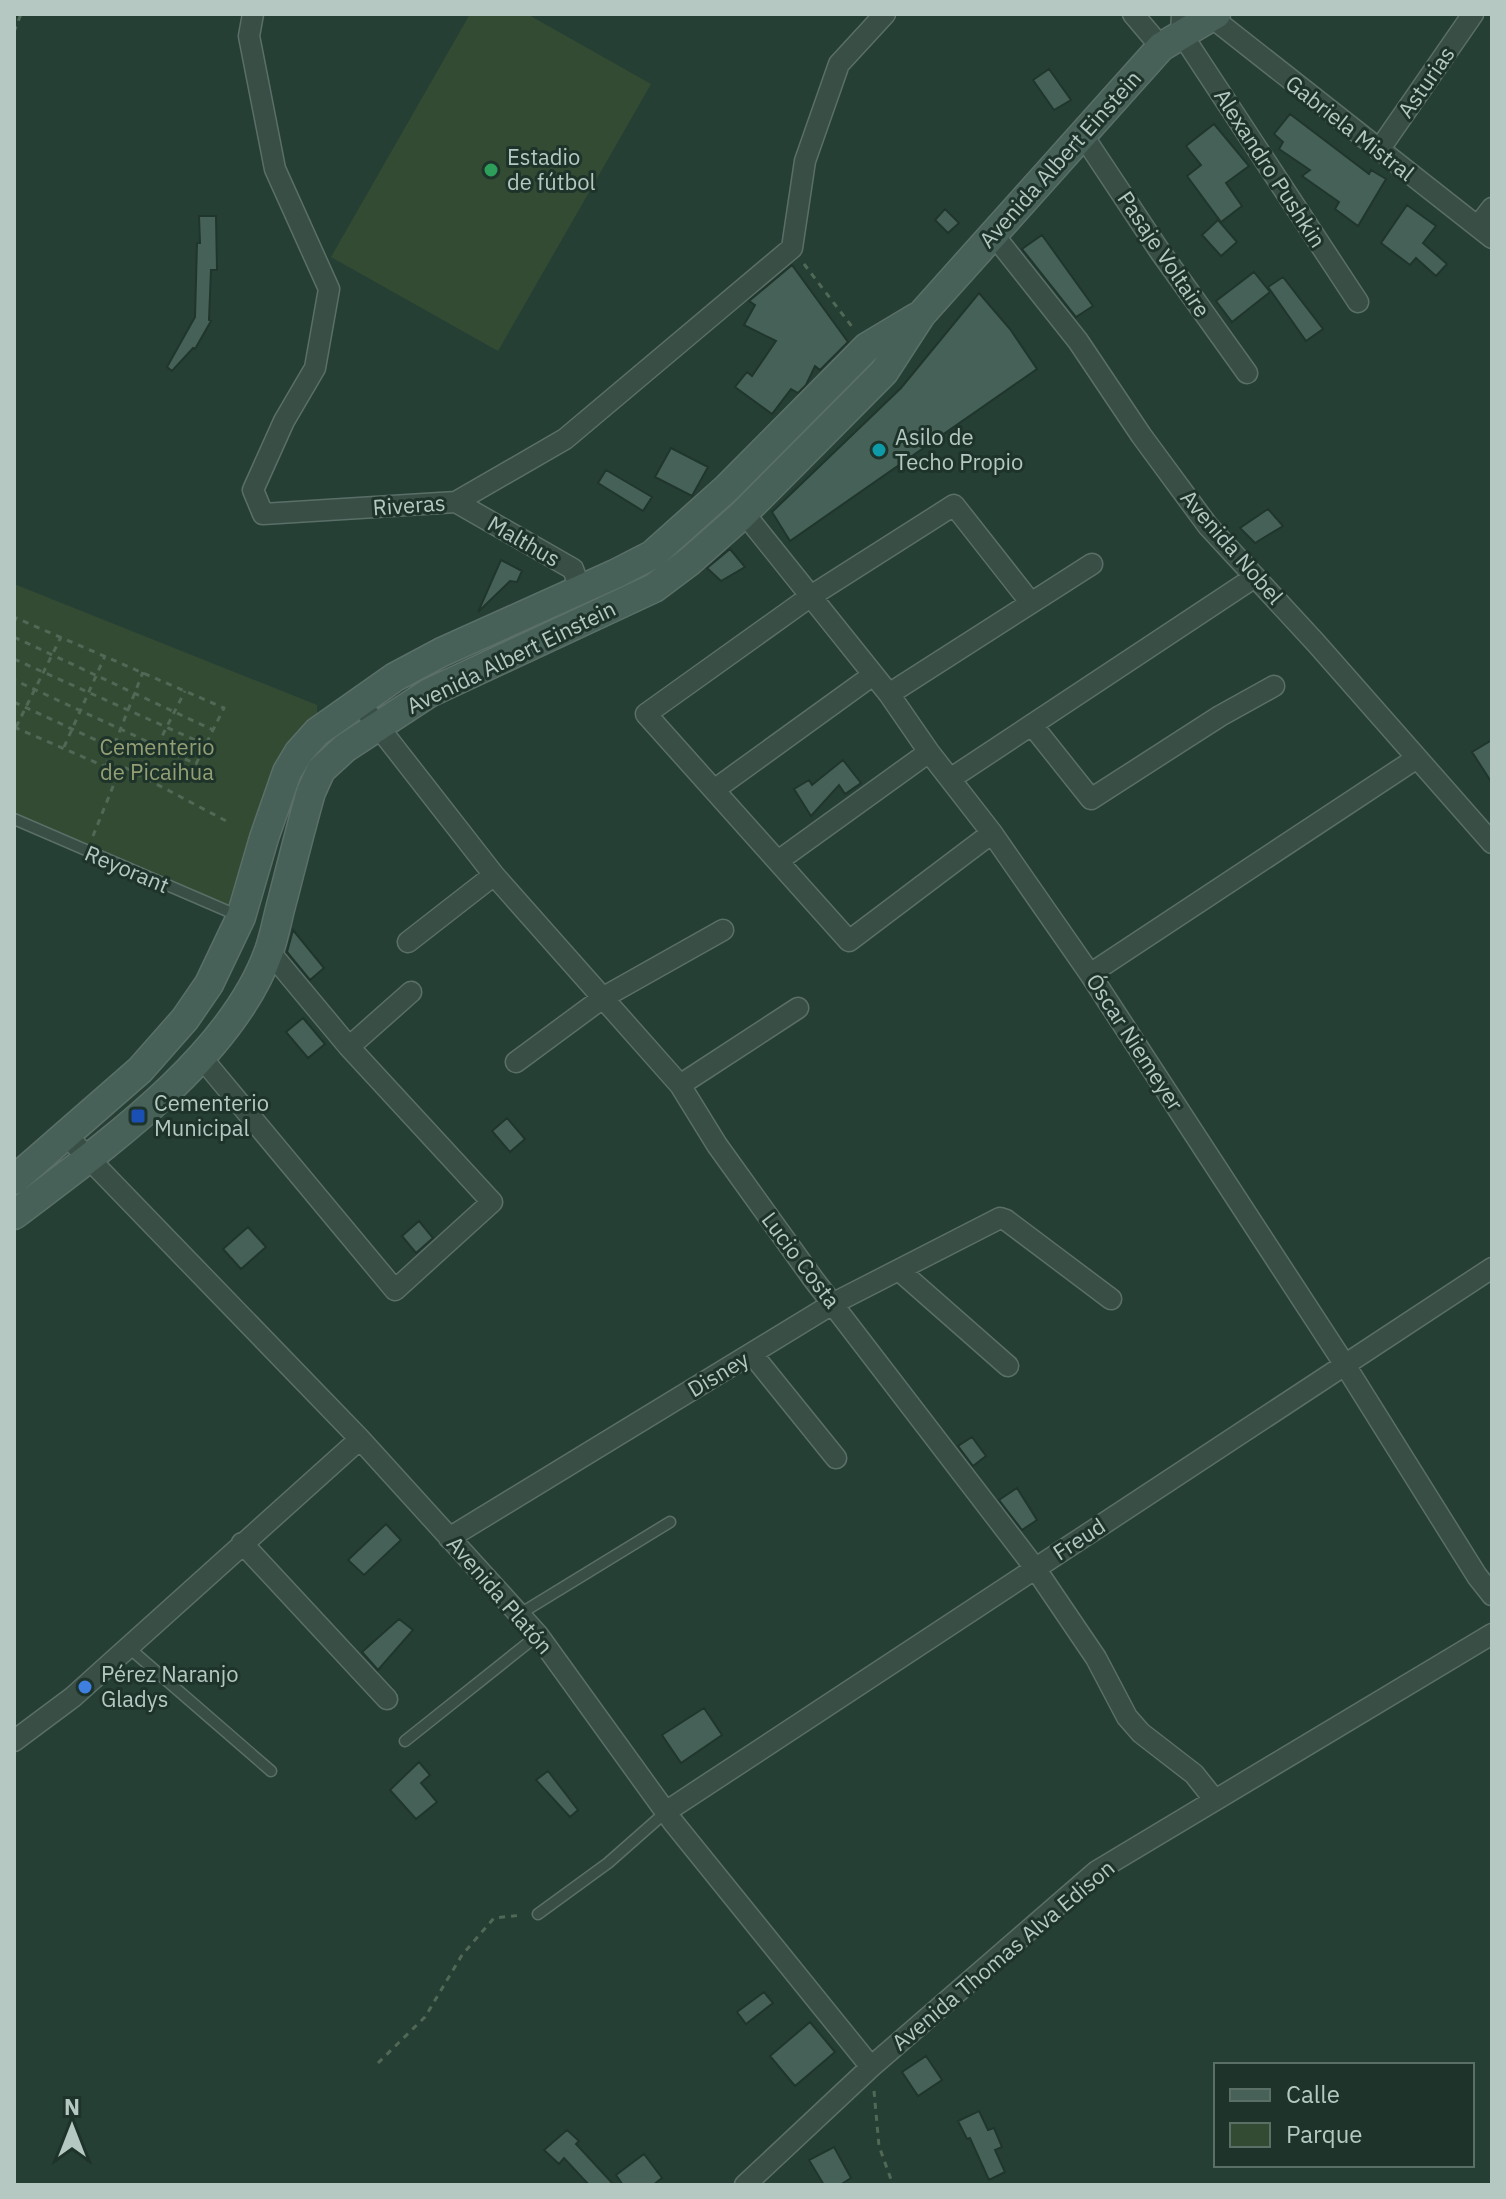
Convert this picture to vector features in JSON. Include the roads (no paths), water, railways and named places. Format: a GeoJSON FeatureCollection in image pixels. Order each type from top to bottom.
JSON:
{"type":"FeatureCollection","features":[{"type":"Feature","properties":{"kind":"street","name":"Riveras"},"geometry":{"type":"LineString","coordinates":[[253,14],[249,36],[275,169],[329,289],[315,368],[284,421],[253,490],[263,514],[456,502],[565,439],[792,248],[805,161],[839,64],[885,14]]}},
{"type":"Feature","properties":{"kind":"street"},"geometry":{"type":"LineString","coordinates":[[1133,14],[1190,25]]}},
{"type":"Feature","properties":{"kind":"street","name":"Asturias"},"geometry":{"type":"LineString","coordinates":[[1379,150],[1473,14]]}},
{"type":"Feature","properties":{"kind":"street","name":"Avenida Albert Einstein"},"geometry":{"type":"LineString","coordinates":[[14,1215],[87,1159],[201,1057],[255,983],[269,951],[321,770],[375,726],[429,693],[654,588],[690,561],[744,513],[884,372],[921,315],[1082,134],[1190,25]]}},
{"type":"Feature","properties":{"kind":"street","name":"Gabriela Mistral"},"geometry":{"type":"LineString","coordinates":[[1190,25],[1379,150],[1485,232]]}},
{"type":"Feature","properties":{"kind":"street","name":"Alexandro Pushkin"},"geometry":{"type":"LineString","coordinates":[[1190,25],[1358,302]]}},
{"type":"Feature","properties":{"kind":"street","name":"Pasaje Voltaire"},"geometry":{"type":"LineString","coordinates":[[1082,134],[1159,250],[1247,373]]}},
{"type":"Feature","properties":{"kind":"street"},"geometry":{"type":"LineString","coordinates":[[1485,232],[1492,208]]}},
{"type":"Feature","properties":{"kind":"street","name":"Avenida Nobel"},"geometry":{"type":"LineString","coordinates":[[993,234],[1078,341],[1141,435],[1208,526],[1417,758],[1484,821],[1492,843]]}},
{"type":"Feature","properties":{"kind":"street","name":"Avenida Albert Einstein"},"geometry":{"type":"LineString","coordinates":[[14,1180],[140,1070],[185,1019],[209,984],[241,917],[287,772],[317,732],[395,677],[442,652],[652,555],[727,488],[867,347],[921,315]]}},
{"type":"Feature","properties":{"kind":"street","name":"Malthus"},"geometry":{"type":"LineString","coordinates":[[456,502],[573,569],[580,589]]}},
{"type":"Feature","properties":{"kind":"street"},"geometry":{"type":"LineString","coordinates":[[992,833],[849,941],[646,714],[811,596],[954,505],[1031,603]]}},
{"type":"Feature","properties":{"kind":"street","name":"Óscar Niemeyer"},"geometry":{"type":"LineString","coordinates":[[744,513],[889,694],[992,833],[1090,974],[1492,1595]]}},
{"type":"Feature","properties":{"kind":"street"},"geometry":{"type":"LineString","coordinates":[[889,694],[1092,564]]}},
{"type":"Feature","properties":{"kind":"street"},"geometry":{"type":"LineString","coordinates":[[950,779],[1255,577]]}},
{"type":"Feature","properties":{"kind":"street"},"geometry":{"type":"LineString","coordinates":[[714,790],[873,675]]}},
{"type":"Feature","properties":{"kind":"street"},"geometry":{"type":"LineString","coordinates":[[1032,725],[1091,799],[1220,716],[1274,686]]}},
{"type":"Feature","properties":{"kind":"street","name":"Lucio Costa"},"geometry":{"type":"LineString","coordinates":[[359,702],[494,875],[680,1085],[717,1145],[814,1280],[1035,1568],[1096,1658],[1127,1717],[1141,1733],[1194,1774],[1214,1799]]}},
{"type":"Feature","properties":{"kind":"street"},"geometry":{"type":"LineString","coordinates":[[778,861],[929,752]]}},
{"type":"Feature","properties":{"kind":"street"},"geometry":{"type":"LineString","coordinates":[[1090,974],[1417,758]]}},
{"type":"Feature","properties":{"kind":"street"},"geometry":{"type":"LineString","coordinates":[[408,942],[494,875]]}},
{"type":"Feature","properties":{"kind":"street"},"geometry":{"type":"LineString","coordinates":[[516,1062],[604,997],[723,930]]}},
{"type":"Feature","properties":{"kind":"street"},"geometry":{"type":"LineString","coordinates":[[201,1057],[395,1290],[492,1202],[349,1047],[269,951]]}},
{"type":"Feature","properties":{"kind":"street"},"geometry":{"type":"LineString","coordinates":[[349,1047],[411,992]]}},
{"type":"Feature","properties":{"kind":"street"},"geometry":{"type":"LineString","coordinates":[[680,1085],[798,1008]]}},
{"type":"Feature","properties":{"kind":"street","name":"Avenida Platón"},"geometry":{"type":"LineString","coordinates":[[66,1135],[360,1439],[538,1635],[673,1822],[871,2067]]}},
{"type":"Feature","properties":{"kind":"street","name":"Disney"},"geometry":{"type":"LineString","coordinates":[[449,1538],[834,1303],[1000,1218],[1111,1299]]}},
{"type":"Feature","properties":{"kind":"street","name":"Freud"},"geometry":{"type":"LineString","coordinates":[[667,1811],[1492,1268]]}},
{"type":"Feature","properties":{"kind":"street"},"geometry":{"type":"LineString","coordinates":[[900,1271],[1008,1366]]}},
{"type":"Feature","properties":{"kind":"street"},"geometry":{"type":"LineString","coordinates":[[752,1354],[836,1458]]}},
{"type":"Feature","properties":{"kind":"street"},"geometry":{"type":"LineString","coordinates":[[14,1741],[73,1697],[360,1439]]}},
{"type":"Feature","properties":{"kind":"street"},"geometry":{"type":"LineString","coordinates":[[242,1543],[387,1699]]}},
{"type":"Feature","properties":{"kind":"street","name":"Avenida Thomas Alva Edison"},"geometry":{"type":"LineString","coordinates":[[745,2185],[871,2067],[1097,1871],[1492,1634]]}},
{"type":"Feature","properties":{"kind":"lane","name":"Reyorant"},"geometry":{"type":"LineString","coordinates":[[14,819],[241,917]]}},
{"type":"Feature","properties":{"kind":"lane"},"geometry":{"type":"LineString","coordinates":[[518,1615],[670,1522]]}},
{"type":"Feature","properties":{"kind":"lane"},"geometry":{"type":"LineString","coordinates":[[405,1741],[538,1635]]}},
{"type":"Feature","properties":{"kind":"lane"},"geometry":{"type":"LineString","coordinates":[[128,1647],[271,1771]]}},
{"type":"Feature","properties":{"kind":"lane"},"geometry":{"type":"LineString","coordinates":[[538,1914],[608,1863],[667,1811]]}},
{"type":"Feature","properties":{"kind":"place","name":"Estadio de fútbol"},"geometry":{"type":"Point","coordinates":[491,170]}},
{"type":"Feature","properties":{"kind":"place","name":"Asilo de Techo Propio"},"geometry":{"type":"Point","coordinates":[879,450]}},
{"type":"Feature","properties":{"kind":"place","name":"Cementerio Municipal"},"geometry":{"type":"Point","coordinates":[138,1116]}},
{"type":"Feature","properties":{"kind":"place","name":"Pérez Naranjo Gladys"},"geometry":{"type":"Point","coordinates":[85,1687]}},
{"type":"Feature","properties":{"kind":"park label","name":"Cementerio de Picaihua"},"geometry":{"type":"Point","coordinates":[157,760]}}]}
